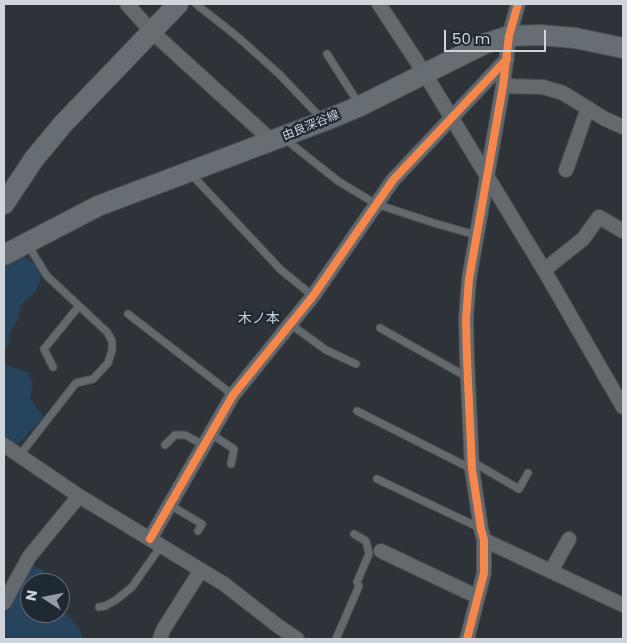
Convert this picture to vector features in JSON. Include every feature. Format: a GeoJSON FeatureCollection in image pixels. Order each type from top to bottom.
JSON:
{"type":"FeatureCollection","features":[{"type":"Feature","properties":{"kind":"main road"},"geometry":{"type":"LineString","coordinates":[[4,204],[34,159],[57,131],[178,4]]}},
{"type":"Feature","properties":{"kind":"main road","name":"由良深谷線"},"geometry":{"type":"LineString","coordinates":[[4,254],[98,206],[278,139],[360,106],[484,44],[509,36],[540,35],[575,38],[623,48]]}},
{"type":"Feature","properties":{"kind":"street"},"geometry":{"type":"LineString","coordinates":[[127,4],[151,31],[278,139]]}},
{"type":"Feature","properties":{"kind":"street"},"geometry":{"type":"LineString","coordinates":[[379,4],[425,74],[544,270],[623,407]]}},
{"type":"Feature","properties":{"kind":"street"},"geometry":{"type":"LineString","coordinates":[[472,637],[484,573],[482,534],[471,465],[466,319],[469,279],[476,235],[503,86],[509,36],[518,4]]}},
{"type":"Feature","properties":{"kind":"street"},"geometry":{"type":"LineString","coordinates":[[156,542],[170,505],[233,395],[313,296],[393,180],[507,59]]}},
{"type":"Feature","properties":{"kind":"street"},"geometry":{"type":"LineString","coordinates":[[503,86],[543,87],[563,93],[605,119],[623,127]]}},
{"type":"Feature","properties":{"kind":"street"},"geometry":{"type":"LineString","coordinates":[[566,170],[588,108]]}},
{"type":"Feature","properties":{"kind":"street"},"geometry":{"type":"LineString","coordinates":[[544,270],[583,239],[599,217],[623,231]]}},
{"type":"Feature","properties":{"kind":"street"},"geometry":{"type":"LineString","coordinates":[[4,445],[79,496],[224,584],[297,639]]}},
{"type":"Feature","properties":{"kind":"street"},"geometry":{"type":"LineString","coordinates":[[4,603],[29,557],[79,496]]}},
{"type":"Feature","properties":{"kind":"street"},"geometry":{"type":"LineString","coordinates":[[482,534],[551,571],[623,604]]}},
{"type":"Feature","properties":{"kind":"street"},"geometry":{"type":"LineString","coordinates":[[551,571],[568,539]]}},
{"type":"Feature","properties":{"kind":"street"},"geometry":{"type":"LineString","coordinates":[[381,551],[478,597]]}},
{"type":"Feature","properties":{"kind":"street"},"geometry":{"type":"LineString","coordinates":[[160,639],[163,630],[201,570]]}},
{"type":"Feature","properties":{"kind":"lane"},"geometry":{"type":"LineString","coordinates":[[196,4],[239,38],[279,74],[324,121]]}},
{"type":"Feature","properties":{"kind":"lane"},"geometry":{"type":"LineString","coordinates":[[327,54],[360,106]]}},
{"type":"Feature","properties":{"kind":"lane"},"geometry":{"type":"LineString","coordinates":[[278,139],[338,181],[376,204],[434,224],[476,235]]}},
{"type":"Feature","properties":{"kind":"lane"},"geometry":{"type":"LineString","coordinates":[[189,172],[281,270],[313,296]]}},
{"type":"Feature","properties":{"kind":"lane"},"geometry":{"type":"LineString","coordinates":[[19,456],[76,382],[93,379],[108,363],[112,341],[110,336],[80,306],[47,276],[26,243]]}},
{"type":"Feature","properties":{"kind":"lane"},"geometry":{"type":"LineString","coordinates":[[53,367],[44,349],[80,306]]}},
{"type":"Feature","properties":{"kind":"lane"},"geometry":{"type":"LineString","coordinates":[[128,314],[233,395]]}},
{"type":"Feature","properties":{"kind":"lane"},"geometry":{"type":"LineString","coordinates":[[290,324],[326,350],[356,364]]}},
{"type":"Feature","properties":{"kind":"lane"},"geometry":{"type":"LineString","coordinates":[[380,328],[467,377]]}},
{"type":"Feature","properties":{"kind":"lane"},"geometry":{"type":"LineString","coordinates":[[357,411],[519,489],[528,473]]}},
{"type":"Feature","properties":{"kind":"lane"},"geometry":{"type":"LineString","coordinates":[[166,445],[175,435],[207,440],[234,449],[231,464]]}},
{"type":"Feature","properties":{"kind":"lane"},"geometry":{"type":"LineString","coordinates":[[377,479],[482,534]]}},
{"type":"Feature","properties":{"kind":"lane"},"geometry":{"type":"LineString","coordinates":[[170,505],[202,524],[198,531]]}},
{"type":"Feature","properties":{"kind":"lane"},"geometry":{"type":"LineString","coordinates":[[336,639],[359,586],[357,582],[369,554],[366,541],[354,534]]}},
{"type":"Feature","properties":{"kind":"lane"},"geometry":{"type":"LineString","coordinates":[[100,607],[116,600],[132,587],[156,542]]}},
{"type":"Feature","properties":{"kind":"shaded area"},"geometry":{"type":"Polygon","coordinates":[[[24,257],[36,265],[42,275],[36,291],[21,305],[18,320],[8,336],[10,342],[4,352],[4,267],[24,257]]]}},
{"type":"Feature","properties":{"kind":"shaded area"},"geometry":{"type":"Polygon","coordinates":[[[4,364],[27,372],[33,383],[30,399],[44,417],[15,447],[4,438],[4,364]]]}},
{"type":"Feature","properties":{"kind":"shaded area"},"geometry":{"type":"Polygon","coordinates":[[[30,564],[43,570],[44,573],[26,573],[30,564]]]}},
{"type":"Feature","properties":{"kind":"shaded area"},"geometry":{"type":"Polygon","coordinates":[[[20,584],[20,623],[70,623],[70,618],[81,631],[82,639],[10,639],[4,635],[4,617],[20,584]]]}},
{"type":"Feature","properties":{"kind":"cycle path"},"geometry":{"type":"LineString","coordinates":[[467,639],[484,573],[484,540],[472,469],[466,319],[469,279],[503,86],[509,36],[518,4]]}},
{"type":"Feature","properties":{"kind":"cycle path"},"geometry":{"type":"LineString","coordinates":[[150,539],[233,395],[313,296],[393,180],[507,59]]}},
{"type":"Feature","properties":{"kind":"district","name":"木ノ本"},"geometry":{"type":"Point","coordinates":[259,319]}}]}
